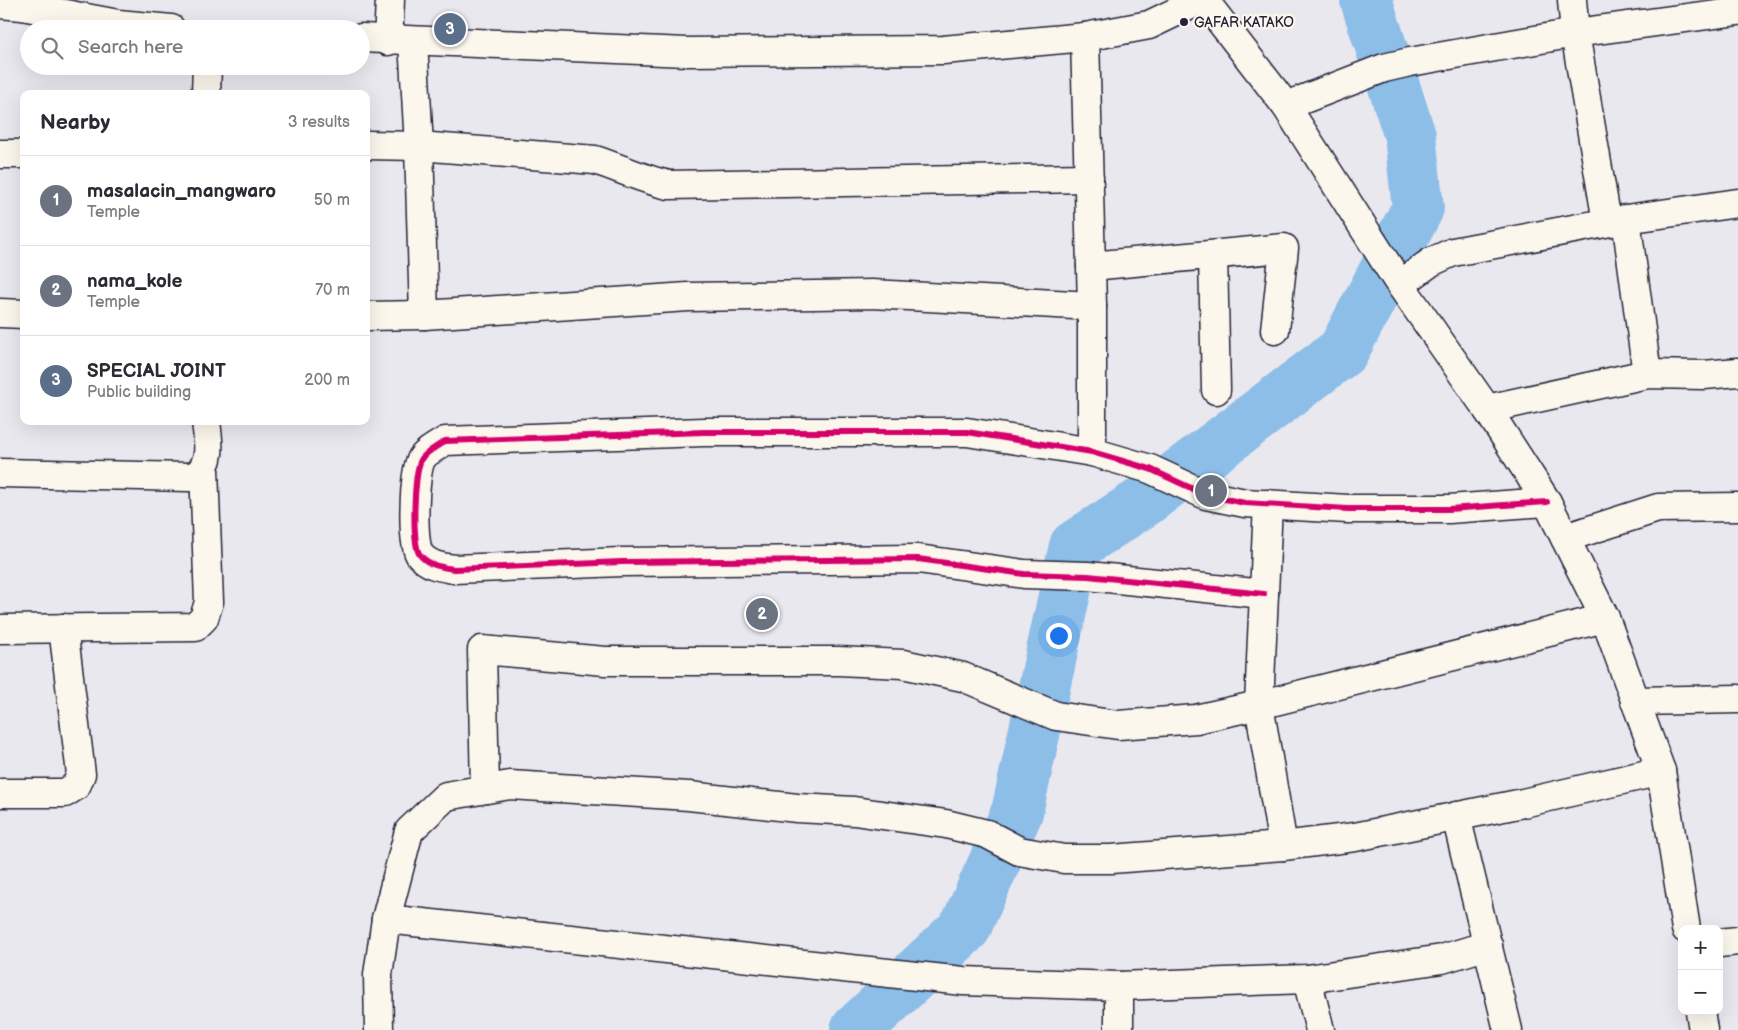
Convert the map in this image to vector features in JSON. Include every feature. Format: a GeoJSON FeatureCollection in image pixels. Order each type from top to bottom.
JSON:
{"type":"FeatureCollection","features":[{"type":"Feature","properties":{"kind":"street"},"geometry":{"type":"LineString","coordinates":[[390,0],[401,41],[419,146],[424,315]]}},
{"type":"Feature","properties":{"kind":"street"},"geometry":{"type":"LineString","coordinates":[[370,39],[705,52],[943,50],[1085,37],[1149,25],[1202,0],[1286,106],[1394,274],[1487,409],[1547,502],[1605,618],[1661,772],[1685,925]]}},
{"type":"Feature","properties":{"kind":"street"},"geometry":{"type":"LineString","coordinates":[[1572,0],[1574,32],[1616,220],[1647,374]]}},
{"type":"Feature","properties":{"kind":"street"},"geometry":{"type":"LineString","coordinates":[[0,4],[22,6],[97,20]]}},
{"type":"Feature","properties":{"kind":"street"},"geometry":{"type":"LineString","coordinates":[[1286,106],[1384,68],[1410,62],[1574,32],[1738,11]]}},
{"type":"Feature","properties":{"kind":"street"},"geometry":{"type":"LineString","coordinates":[[1085,37],[1092,306],[1092,452]]}},
{"type":"Feature","properties":{"kind":"street"},"geometry":{"type":"LineString","coordinates":[[206,90],[207,75]]}},
{"type":"Feature","properties":{"kind":"street"},"geometry":{"type":"LineString","coordinates":[[370,145],[419,146],[595,160],[669,185],[1089,178]]}},
{"type":"Feature","properties":{"kind":"street"},"geometry":{"type":"LineString","coordinates":[[0,154],[20,154]]}},
{"type":"Feature","properties":{"kind":"street"},"geometry":{"type":"LineString","coordinates":[[1394,274],[1431,262],[1453,252],[1616,220],[1738,203]]}},
{"type":"Feature","properties":{"kind":"street"},"geometry":{"type":"LineString","coordinates":[[1090,266],[1284,248],[1275,330]]}},
{"type":"Feature","properties":{"kind":"street"},"geometry":{"type":"LineString","coordinates":[[1213,255],[1216,390]]}},
{"type":"Feature","properties":{"kind":"street"},"geometry":{"type":"LineString","coordinates":[[370,316],[424,315],[688,297],[852,294],[1092,306]]}},
{"type":"Feature","properties":{"kind":"street"},"geometry":{"type":"LineString","coordinates":[[0,313],[20,314]]}},
{"type":"Feature","properties":{"kind":"street"},"geometry":{"type":"LineString","coordinates":[[1487,409],[1647,374],[1704,375],[1738,372]]}},
{"type":"Feature","properties":{"kind":"street"},"geometry":{"type":"LineString","coordinates":[[0,629],[195,627],[204,618],[209,602],[204,469],[209,454],[206,425]]}},
{"type":"Feature","properties":{"kind":"street"},"geometry":{"type":"LineString","coordinates":[[1264,594],[1088,576],[1024,574],[918,559],[630,562],[454,569],[434,566],[419,554],[415,541],[416,477],[421,458],[445,441],[704,432],[967,432],[1092,452],[1150,469],[1206,495],[1245,503],[1348,508],[1449,509],[1547,502]]}},
{"type":"Feature","properties":{"kind":"street"},"geometry":{"type":"LineString","coordinates":[[0,473],[189,477],[198,475],[204,469]]}},
{"type":"Feature","properties":{"kind":"street"},"geometry":{"type":"LineString","coordinates":[[1268,504],[1259,705],[1283,846]]}},
{"type":"Feature","properties":{"kind":"street"},"geometry":{"type":"LineString","coordinates":[[1565,538],[1658,508],[1738,507]]}},
{"type":"Feature","properties":{"kind":"street"},"geometry":{"type":"LineString","coordinates":[[485,789],[482,650],[605,661],[838,661],[903,664],[963,677],[1056,716],[1118,725],[1196,718],[1259,705],[1605,618]]}},
{"type":"Feature","properties":{"kind":"street"},"geometry":{"type":"LineString","coordinates":[[0,793],[65,793],[76,786],[79,780],[81,774],[63,628]]}},
{"type":"Feature","properties":{"kind":"street"},"geometry":{"type":"LineString","coordinates":[[1635,700],[1738,700]]}},
{"type":"Feature","properties":{"kind":"street"},"geometry":{"type":"LineString","coordinates":[[379,1030],[378,975],[386,919],[409,831],[446,796],[510,784],[689,796],[797,808],[854,811],[946,824],[987,834],[1018,851],[1064,859],[1111,859],[1283,846],[1355,837],[1532,801],[1661,772]]}},
{"type":"Feature","properties":{"kind":"street"},"geometry":{"type":"LineString","coordinates":[[1456,816],[1508,1030]]}},
{"type":"Feature","properties":{"kind":"street"},"geometry":{"type":"LineString","coordinates":[[386,919],[963,981],[1119,986],[1307,979],[1442,959],[1488,945]]}},
{"type":"Feature","properties":{"kind":"street"},"geometry":{"type":"LineString","coordinates":[[1723,943],[1738,941]]}},
{"type":"Feature","properties":{"kind":"street"},"geometry":{"type":"LineString","coordinates":[[1307,979],[1320,1030]]}},
{"type":"Feature","properties":{"kind":"street"},"geometry":{"type":"LineString","coordinates":[[1119,986],[1119,1030]]}},
{"type":"Feature","properties":{"kind":"street"},"geometry":{"type":"LineString","coordinates":[[1701,1015],[1703,1030]]}},
{"type":"Feature","properties":{"kind":"waterway"},"geometry":{"type":"LineString","coordinates":[[856,1030],[965,928],[1017,812],[1075,546],[1143,502],[1343,351],[1418,208],[1410,136],[1366,0]]}},
{"type":"Feature","properties":{"kind":"cycle path"},"geometry":{"type":"LineString","coordinates":[[1264,594],[1088,576],[1024,574],[918,559],[621,562],[454,569],[427,562],[420,555],[417,548],[414,508],[417,479],[423,457],[445,441],[704,432],[967,432],[1092,452],[1150,469],[1206,495],[1245,503],[1348,509],[1449,509],[1547,502]]}},
{"type":"Feature","properties":{"kind":"place","name":"GAFAR KATAKO"},"geometry":{"type":"Point","coordinates":[1184,22]}},
{"type":"Feature","properties":{"kind":"place","name":"SPECIAL JOINT"},"geometry":{"type":"Point","coordinates":[450,29]}},
{"type":"Feature","properties":{"kind":"place","name":"masalacin_mangwaro"},"geometry":{"type":"Point","coordinates":[1211,491]}},
{"type":"Feature","properties":{"kind":"place","name":"nama_kole"},"geometry":{"type":"Point","coordinates":[762,614]}}]}
